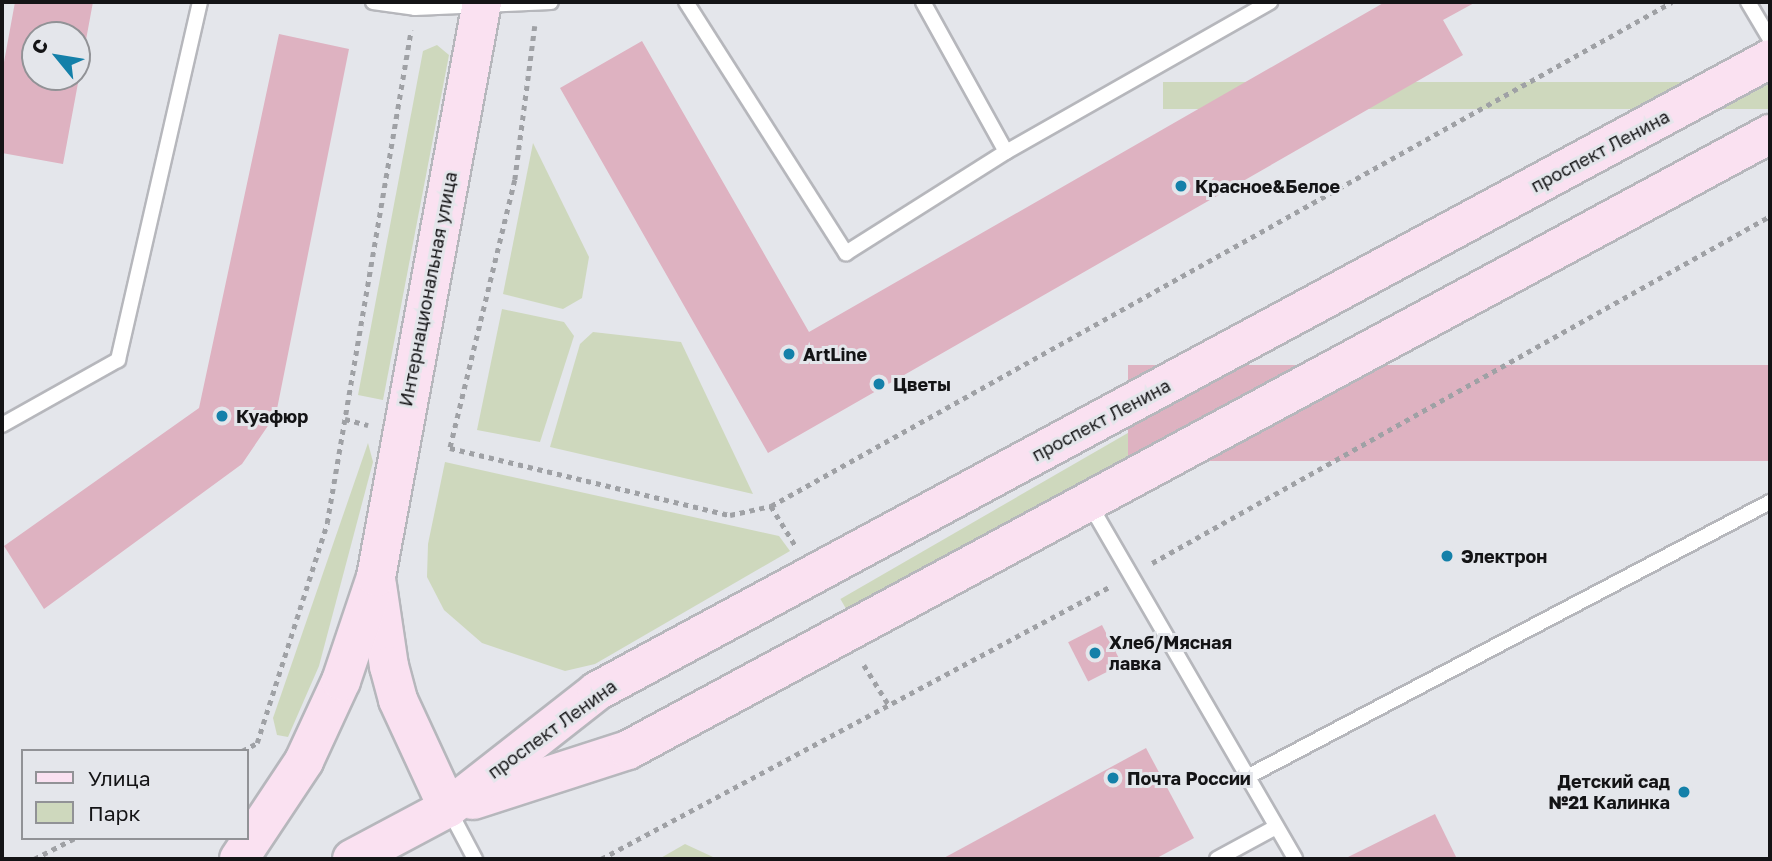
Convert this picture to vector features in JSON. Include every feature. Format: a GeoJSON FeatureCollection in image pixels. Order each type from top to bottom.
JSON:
{"type":"FeatureCollection","features":[{"type":"Feature","properties":{"kind":"main road","name":"Интернациональная улица"},"geometry":{"type":"LineString","coordinates":[[239,859],[304,761],[341,681],[376,577],[482,4]]}},
{"type":"Feature","properties":{"kind":"main road","name":"проспект Ленина"},"geometry":{"type":"LineString","coordinates":[[448,808],[597,691],[1770,60]]}},
{"type":"Feature","properties":{"kind":"main road","name":"проспект Ленина"},"geometry":{"type":"LineString","coordinates":[[352,859],[448,808],[628,750],[1770,134]]}},
{"type":"Feature","properties":{"kind":"main road","name":"Интернациональная улица"},"geometry":{"type":"LineString","coordinates":[[376,577],[388,666],[398,700],[448,808]]}},
{"type":"Feature","properties":{"kind":"lane"},"geometry":{"type":"LineString","coordinates":[[2,425],[118,360],[200,2]]}},
{"type":"Feature","properties":{"kind":"lane"},"geometry":{"type":"LineString","coordinates":[[373,2],[415,8],[545,3]]}},
{"type":"Feature","properties":{"kind":"lane"},"geometry":{"type":"LineString","coordinates":[[686,2],[846,253],[1006,152],[1270,2]]}},
{"type":"Feature","properties":{"kind":"lane"},"geometry":{"type":"LineString","coordinates":[[923,2],[1006,152]]}},
{"type":"Feature","properties":{"kind":"lane"},"geometry":{"type":"LineString","coordinates":[[1748,2],[1770,39]]}},
{"type":"Feature","properties":{"kind":"lane"},"geometry":{"type":"LineString","coordinates":[[1088,502],[1132,575],[1245,778],[1295,859]]}},
{"type":"Feature","properties":{"kind":"lane"},"geometry":{"type":"LineString","coordinates":[[1245,778],[1770,502]]}},
{"type":"Feature","properties":{"kind":"lane"},"geometry":{"type":"LineString","coordinates":[[448,808],[475,859]]}},
{"type":"Feature","properties":{"kind":"lane"},"geometry":{"type":"LineString","coordinates":[[1217,859],[1274,828]]}},
{"type":"Feature","properties":{"kind":"path"},"geometry":{"type":"LineString","coordinates":[[545,3],[529,51],[515,180],[450,448],[730,515],[771,506],[1672,2]]}},
{"type":"Feature","properties":{"kind":"path"},"geometry":{"type":"LineString","coordinates":[[246,749],[257,743],[327,523],[415,8]]}},
{"type":"Feature","properties":{"kind":"path"},"geometry":{"type":"LineString","coordinates":[[601,859],[890,707],[1132,575],[1770,216]]}},
{"type":"Feature","properties":{"kind":"path"},"geometry":{"type":"LineString","coordinates":[[771,506],[814,575]]}},
{"type":"Feature","properties":{"kind":"path"},"geometry":{"type":"LineString","coordinates":[[845,633],[890,707]]}},
{"type":"Feature","properties":{"kind":"path"},"geometry":{"type":"LineString","coordinates":[[34,859],[71,840]]}},
{"type":"Feature","properties":{"kind":"green space"},"geometry":{"type":"Polygon","coordinates":[[[437,45],[449,55],[383,400],[358,395],[423,51],[437,45]]]}},
{"type":"Feature","properties":{"kind":"green space"},"geometry":{"type":"Polygon","coordinates":[[[1163,82],[1770,82],[1770,109],[1163,109],[1163,82]]]}},
{"type":"Feature","properties":{"kind":"green space"},"geometry":{"type":"Polygon","coordinates":[[[533,143],[589,257],[582,298],[563,309],[503,294],[533,143]]]}},
{"type":"Feature","properties":{"kind":"green space"},"geometry":{"type":"Polygon","coordinates":[[[502,309],[564,322],[574,336],[540,442],[477,430],[502,309]]]}},
{"type":"Feature","properties":{"kind":"green space"},"geometry":{"type":"Polygon","coordinates":[[[593,332],[681,342],[753,494],[550,447],[580,344],[593,332]]]}},
{"type":"Feature","properties":{"kind":"green space"},"geometry":{"type":"Polygon","coordinates":[[[1192,396],[1203,415],[851,618],[840,599],[1192,396]]]}},
{"type":"Feature","properties":{"kind":"green space"},"geometry":{"type":"Polygon","coordinates":[[[368,443],[373,462],[319,666],[288,737],[277,735],[273,718],[368,443]]]}},
{"type":"Feature","properties":{"kind":"green space"},"geometry":{"type":"Polygon","coordinates":[[[445,462],[779,536],[790,551],[595,664],[565,671],[482,643],[444,610],[427,577],[428,544],[445,462]]]}},
{"type":"Feature","properties":{"kind":"green space"},"geometry":{"type":"Polygon","coordinates":[[[685,844],[713,857],[712,859],[659,859],[685,844]]]}},
{"type":"Feature","properties":{"kind":"building"},"geometry":{"type":"Polygon","coordinates":[[[15,2],[93,2],[89,21],[21,21],[21,91],[77,91],[63,164],[2,153],[2,73],[15,2]]]}},
{"type":"Feature","properties":{"kind":"building"},"geometry":{"type":"Polygon","coordinates":[[[1385,2],[1476,2],[1443,20],[1463,55],[768,453],[560,88],[642,41],[809,332],[1385,2]]]}},
{"type":"Feature","properties":{"kind":"building"},"geometry":{"type":"Polygon","coordinates":[[[279,34],[349,49],[276,414],[242,464],[44,609],[4,546],[199,408],[279,34]]]}},
{"type":"Feature","properties":{"kind":"building"},"geometry":{"type":"Polygon","coordinates":[[[1128,365],[1770,365],[1770,461],[1128,461],[1128,365]]]}},
{"type":"Feature","properties":{"kind":"building","name":"Хлеб/Мясная лавка"},"geometry":{"type":"Polygon","coordinates":[[[1102,625],[1122,664],[1088,681],[1068,642],[1102,625]]]}},
{"type":"Feature","properties":{"kind":"building"},"geometry":{"type":"Polygon","coordinates":[[[1146,748],[1194,838],[1155,859],[942,859],[1146,748]]]}},
{"type":"Feature","properties":{"kind":"building"},"geometry":{"type":"Polygon","coordinates":[[[1435,814],[1457,859],[1344,859],[1435,814]]]}},
{"type":"Feature","properties":{"kind":"place","name":"Красное&Белое"},"geometry":{"type":"Point","coordinates":[1181,186]}},
{"type":"Feature","properties":{"kind":"place","name":"ArtLine"},"geometry":{"type":"Point","coordinates":[789,354]}},
{"type":"Feature","properties":{"kind":"place","name":"Цветы"},"geometry":{"type":"Point","coordinates":[879,384]}},
{"type":"Feature","properties":{"kind":"place","name":"Куафюр"},"geometry":{"type":"Point","coordinates":[222,416]}},
{"type":"Feature","properties":{"kind":"place","name":"Электрон"},"geometry":{"type":"Point","coordinates":[1447,556]}},
{"type":"Feature","properties":{"kind":"place","name":"Хлеб/Мясная лавка"},"geometry":{"type":"Point","coordinates":[1095,653]}},
{"type":"Feature","properties":{"kind":"place","name":"Почта России"},"geometry":{"type":"Point","coordinates":[1113,778]}},
{"type":"Feature","properties":{"kind":"place","name":"Детский сад №21 Калинка"},"geometry":{"type":"Point","coordinates":[1684,792]}}]}
